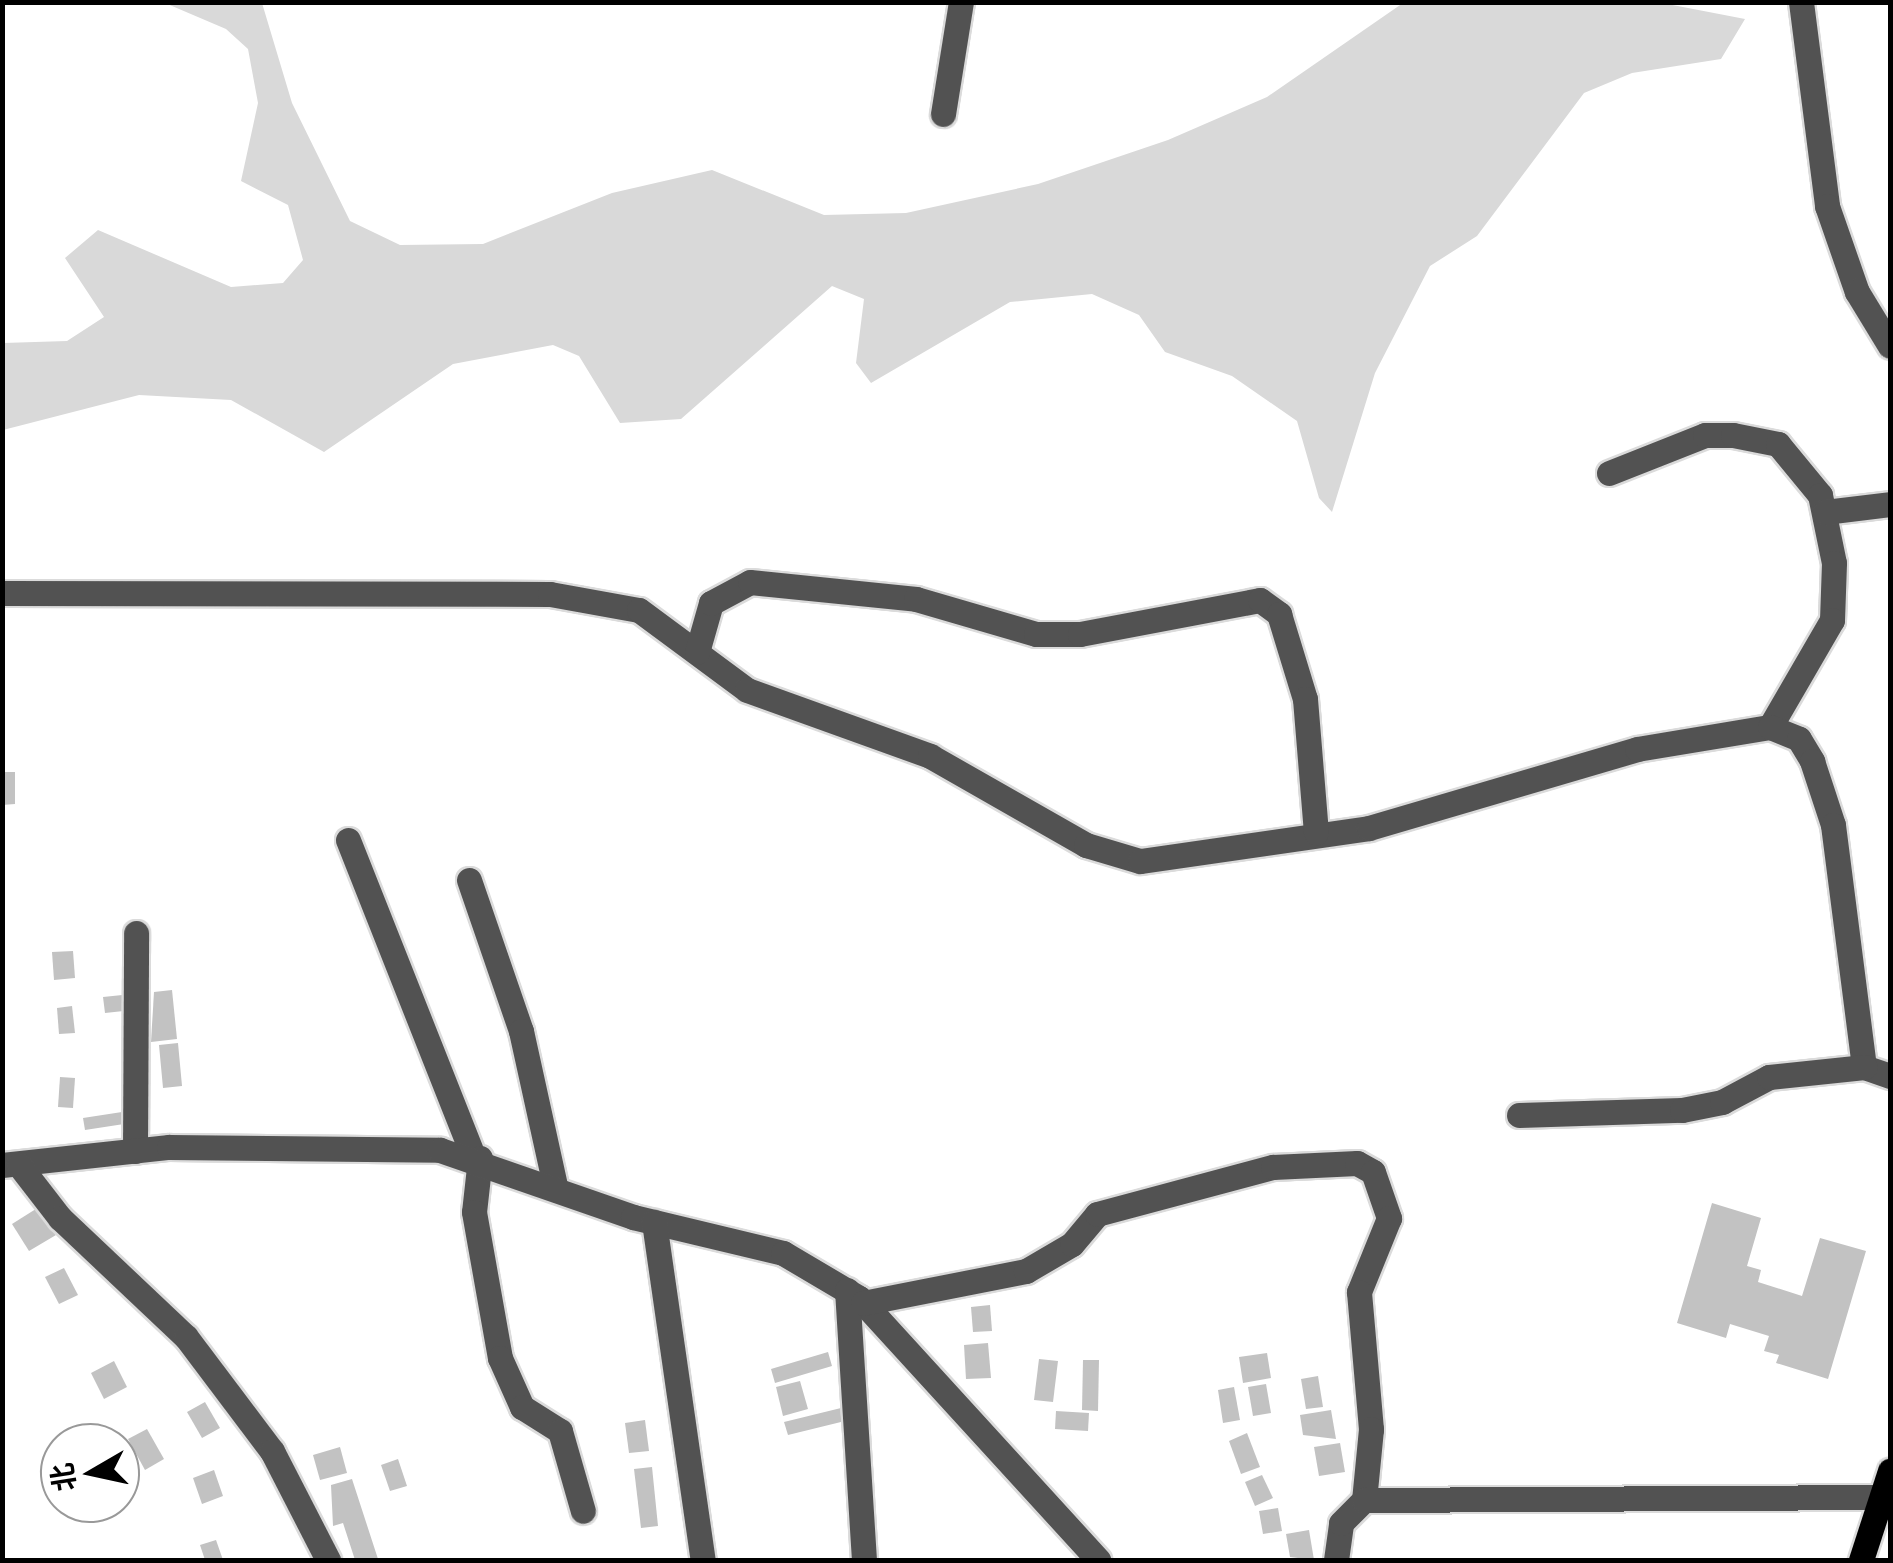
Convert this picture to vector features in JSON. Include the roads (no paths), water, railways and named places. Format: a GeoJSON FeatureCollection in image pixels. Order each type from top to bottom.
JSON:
{"type":"FeatureCollection","features":[{"type":"Feature","properties":{"kind":"main road"},"geometry":{"type":"LineString","coordinates":[[1861,1560],[1890,1471]]}},
{"type":"Feature","properties":{"kind":"street"},"geometry":{"type":"LineString","coordinates":[[943,114],[961,2]]}},
{"type":"Feature","properties":{"kind":"street"},"geometry":{"type":"LineString","coordinates":[[1801,2],[1827,206],[1858,292],[1890,346]]}},
{"type":"Feature","properties":{"kind":"street"},"geometry":{"type":"LineString","coordinates":[[1609,473],[1706,436],[1733,435],[1787,452],[1824,512],[1832,620],[1770,727]]}},
{"type":"Feature","properties":{"kind":"street"},"geometry":{"type":"LineString","coordinates":[[1824,512],[1890,504]]}},
{"type":"Feature","properties":{"kind":"street"},"geometry":{"type":"LineString","coordinates":[[696,652],[711,603],[750,582],[916,598],[1036,634],[1080,634],[1260,600],[1280,614],[1305,699],[1316,833]]}},
{"type":"Feature","properties":{"kind":"street"},"geometry":{"type":"LineString","coordinates":[[2,593],[550,594],[638,610],[746,690],[930,756],[1086,846],[1140,860],[1188,860],[1264,836],[1369,828],[1637,749],[1770,727],[1799,739],[1833,825],[1864,1067]]}},
{"type":"Feature","properties":{"kind":"street"},"geometry":{"type":"LineString","coordinates":[[348,840],[476,1156],[474,1212],[500,1358],[522,1408],[560,1430],[583,1511]]}},
{"type":"Feature","properties":{"kind":"street"},"geometry":{"type":"LineString","coordinates":[[469,880],[521,1031],[555,1186]]}},
{"type":"Feature","properties":{"kind":"street"},"geometry":{"type":"LineString","coordinates":[[134,1151],[136,934]]}},
{"type":"Feature","properties":{"kind":"street"},"geometry":{"type":"LineString","coordinates":[[1519,1115],[1682,1110],[1722,1102],[1769,1077],[1864,1067],[1890,1076]]}},
{"type":"Feature","properties":{"kind":"street"},"geometry":{"type":"LineString","coordinates":[[11,1165],[134,1151],[476,1156],[654,1222],[783,1253],[855,1296],[1078,1532],[1098,1560]]}},
{"type":"Feature","properties":{"kind":"street"},"geometry":{"type":"LineString","coordinates":[[855,1296],[1026,1271],[1072,1244],[1097,1214],[1273,1168],[1357,1164],[1373,1172],[1388,1218],[1360,1292],[1370,1429],[1364,1500],[1340,1523],[1336,1560]]}},
{"type":"Feature","properties":{"kind":"street"},"geometry":{"type":"LineString","coordinates":[[11,1165],[60,1218],[186,1336],[272,1451],[328,1560]]}},
{"type":"Feature","properties":{"kind":"street"},"geometry":{"type":"LineString","coordinates":[[654,1222],[703,1560]]}},
{"type":"Feature","properties":{"kind":"street"},"geometry":{"type":"LineString","coordinates":[[855,1296],[864,1560]]}},
{"type":"Feature","properties":{"kind":"street"},"geometry":{"type":"LineString","coordinates":[[1364,1500],[1882,1497]]}},
{"type":"Feature","properties":{"kind":"street"},"geometry":{"type":"LineString","coordinates":[[1069,1560],[1078,1532]]}}]}
